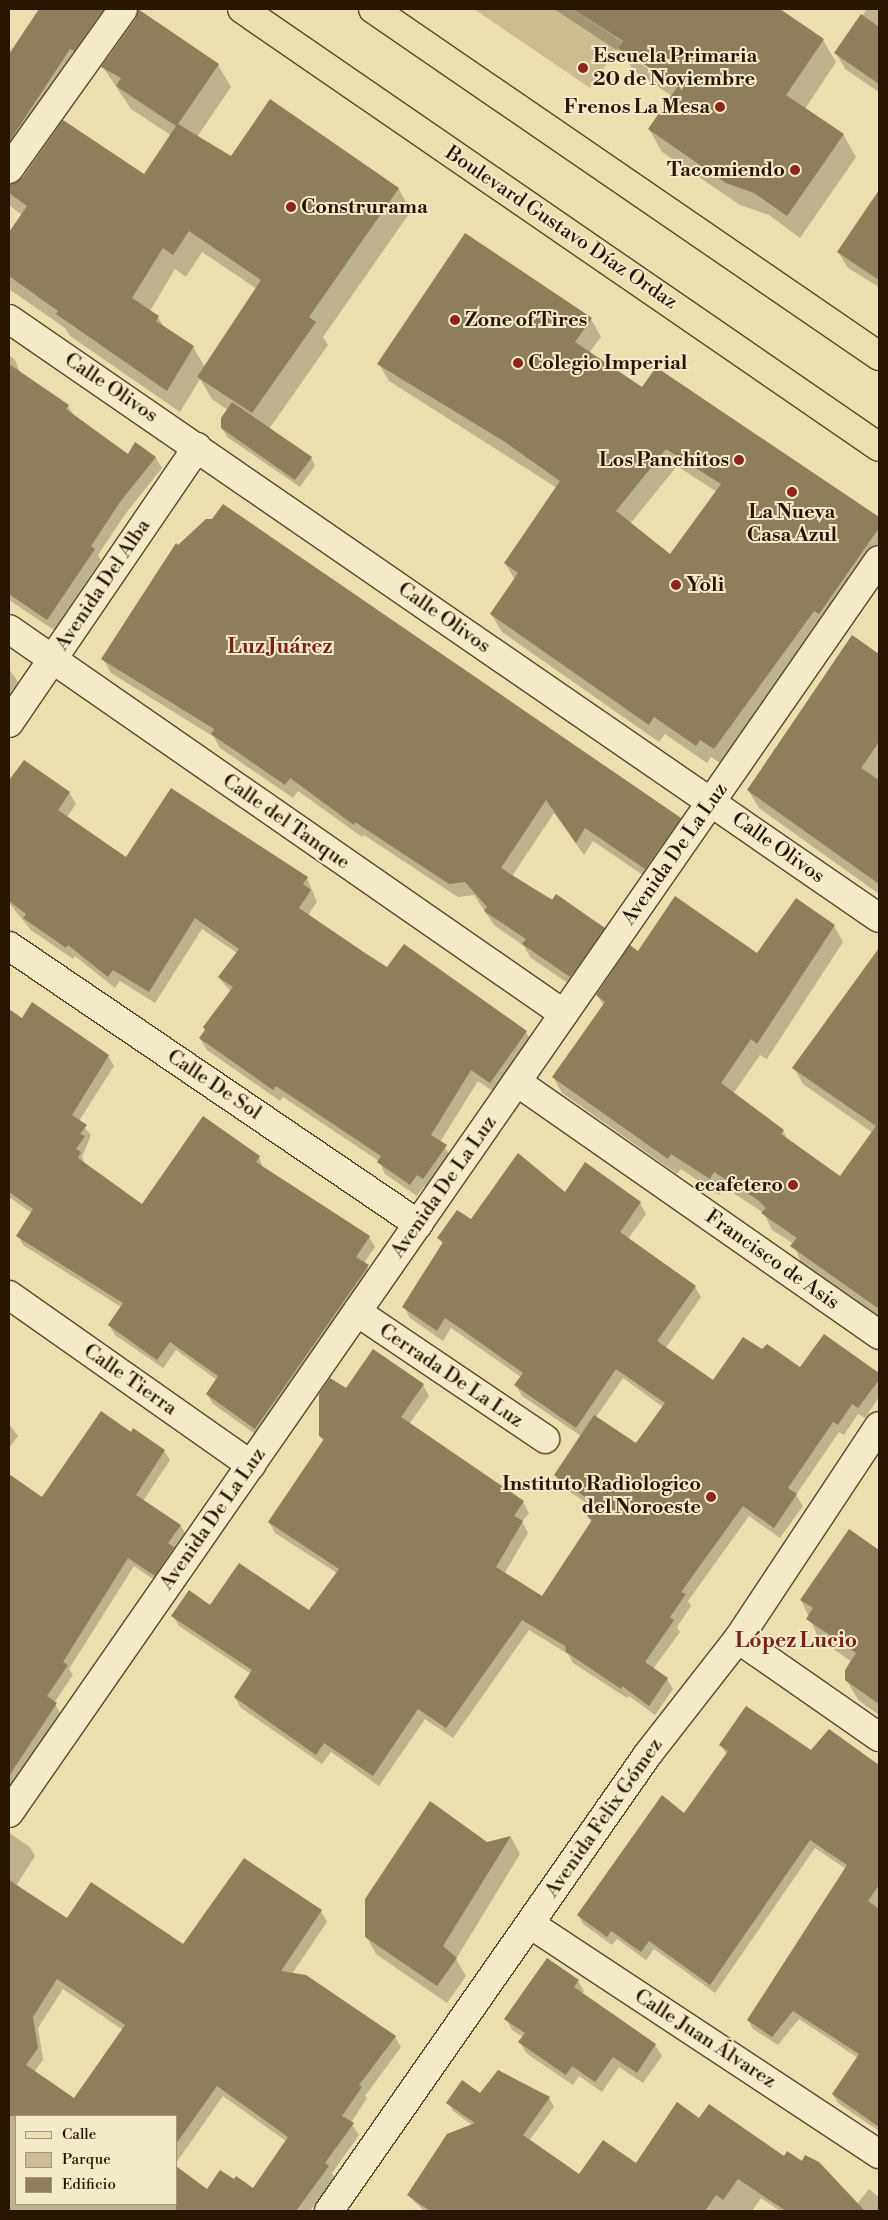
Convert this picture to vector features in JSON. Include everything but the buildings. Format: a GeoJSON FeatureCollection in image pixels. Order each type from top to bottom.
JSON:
{"type":"FeatureCollection","features":[{"type":"Feature","properties":{"kind":"main road","name":"Boulevard Gustavo Díaz Ordaz"},"geometry":{"type":"LineString","coordinates":[[242,9],[879,448]]}},
{"type":"Feature","properties":{"kind":"main road"},"geometry":{"type":"LineString","coordinates":[[373,9],[879,356]]}},
{"type":"Feature","properties":{"kind":"street"},"geometry":{"type":"LineString","coordinates":[[9,169],[123,9]]}},
{"type":"Feature","properties":{"kind":"street","name":"Calle Olivos"},"geometry":{"type":"LineString","coordinates":[[9,319],[879,918]]}},
{"type":"Feature","properties":{"kind":"street","name":"Avenida Del Alba"},"geometry":{"type":"LineString","coordinates":[[9,723],[197,447]]}},
{"type":"Feature","properties":{"kind":"street","name":"Avenida De La Luz"},"geometry":{"type":"LineString","coordinates":[[9,1813],[879,560]]}},
{"type":"Feature","properties":{"kind":"street","name":"Calle del Tanque"},"geometry":{"type":"LineString","coordinates":[[9,630],[564,1014]]}},
{"type":"Feature","properties":{"kind":"street","name":"Calle De Sol"},"geometry":{"type":"LineString","coordinates":[[9,946],[418,1224]]}},
{"type":"Feature","properties":{"kind":"street","name":"Francisco de Asis"},"geometry":{"type":"LineString","coordinates":[[517,1082],[879,1335]]}},
{"type":"Feature","properties":{"kind":"street","name":"Calle Tierra"},"geometry":{"type":"LineString","coordinates":[[9,1295],[251,1465]]}},
{"type":"Feature","properties":{"kind":"street","name":"Cerrada De La Luz"},"geometry":{"type":"LineString","coordinates":[[357,1312],[545,1440]]}},
{"type":"Feature","properties":{"kind":"street","name":"Avenida Felix Gómez"},"geometry":{"type":"LineString","coordinates":[[332,2210],[648,1754],[738,1639],[879,1426]]}},
{"type":"Feature","properties":{"kind":"street"},"geometry":{"type":"LineString","coordinates":[[738,1639],[879,1737]]}},
{"type":"Feature","properties":{"kind":"street","name":"Calle Juan Álvarez"},"geometry":{"type":"LineString","coordinates":[[530,1924],[879,2154]]}},
{"type":"Feature","properties":{"kind":"green space","name":"Escuela Primaria 20 de Noviembre"},"geometry":{"type":"Polygon","coordinates":[[[474,9],[573,9],[622,42],[590,88],[474,9]]]}},
{"type":"Feature","properties":{"kind":"place","name":"Escuela Primaria 20 de Noviembre"},"geometry":{"type":"Point","coordinates":[583,68]}},
{"type":"Feature","properties":{"kind":"place","name":"Frenos La Mesa"},"geometry":{"type":"Point","coordinates":[720,107]}},
{"type":"Feature","properties":{"kind":"place","name":"Tacomiendo"},"geometry":{"type":"Point","coordinates":[795,170]}},
{"type":"Feature","properties":{"kind":"place","name":"Construrama"},"geometry":{"type":"Point","coordinates":[291,207]}},
{"type":"Feature","properties":{"kind":"place","name":"Zone of Tires"},"geometry":{"type":"Point","coordinates":[455,320]}},
{"type":"Feature","properties":{"kind":"place","name":"Colegio Imperial"},"geometry":{"type":"Point","coordinates":[518,363]}},
{"type":"Feature","properties":{"kind":"place","name":"Los Panchitos"},"geometry":{"type":"Point","coordinates":[739,460]}},
{"type":"Feature","properties":{"kind":"place","name":"La Nueva Casa Azul"},"geometry":{"type":"Point","coordinates":[792,492]}},
{"type":"Feature","properties":{"kind":"place","name":"Yoli"},"geometry":{"type":"Point","coordinates":[676,585]}},
{"type":"Feature","properties":{"kind":"place","name":"ccafetero"},"geometry":{"type":"Point","coordinates":[793,1185]}},
{"type":"Feature","properties":{"kind":"place","name":"Instituto Radiologico del Noroeste"},"geometry":{"type":"Point","coordinates":[711,1497]}},
{"type":"Feature","properties":{"kind":"district","name":"Luz Juárez"},"geometry":{"type":"Point","coordinates":[280,647]}},
{"type":"Feature","properties":{"kind":"district","name":"López Lucio"},"geometry":{"type":"Point","coordinates":[796,1641]}}]}
